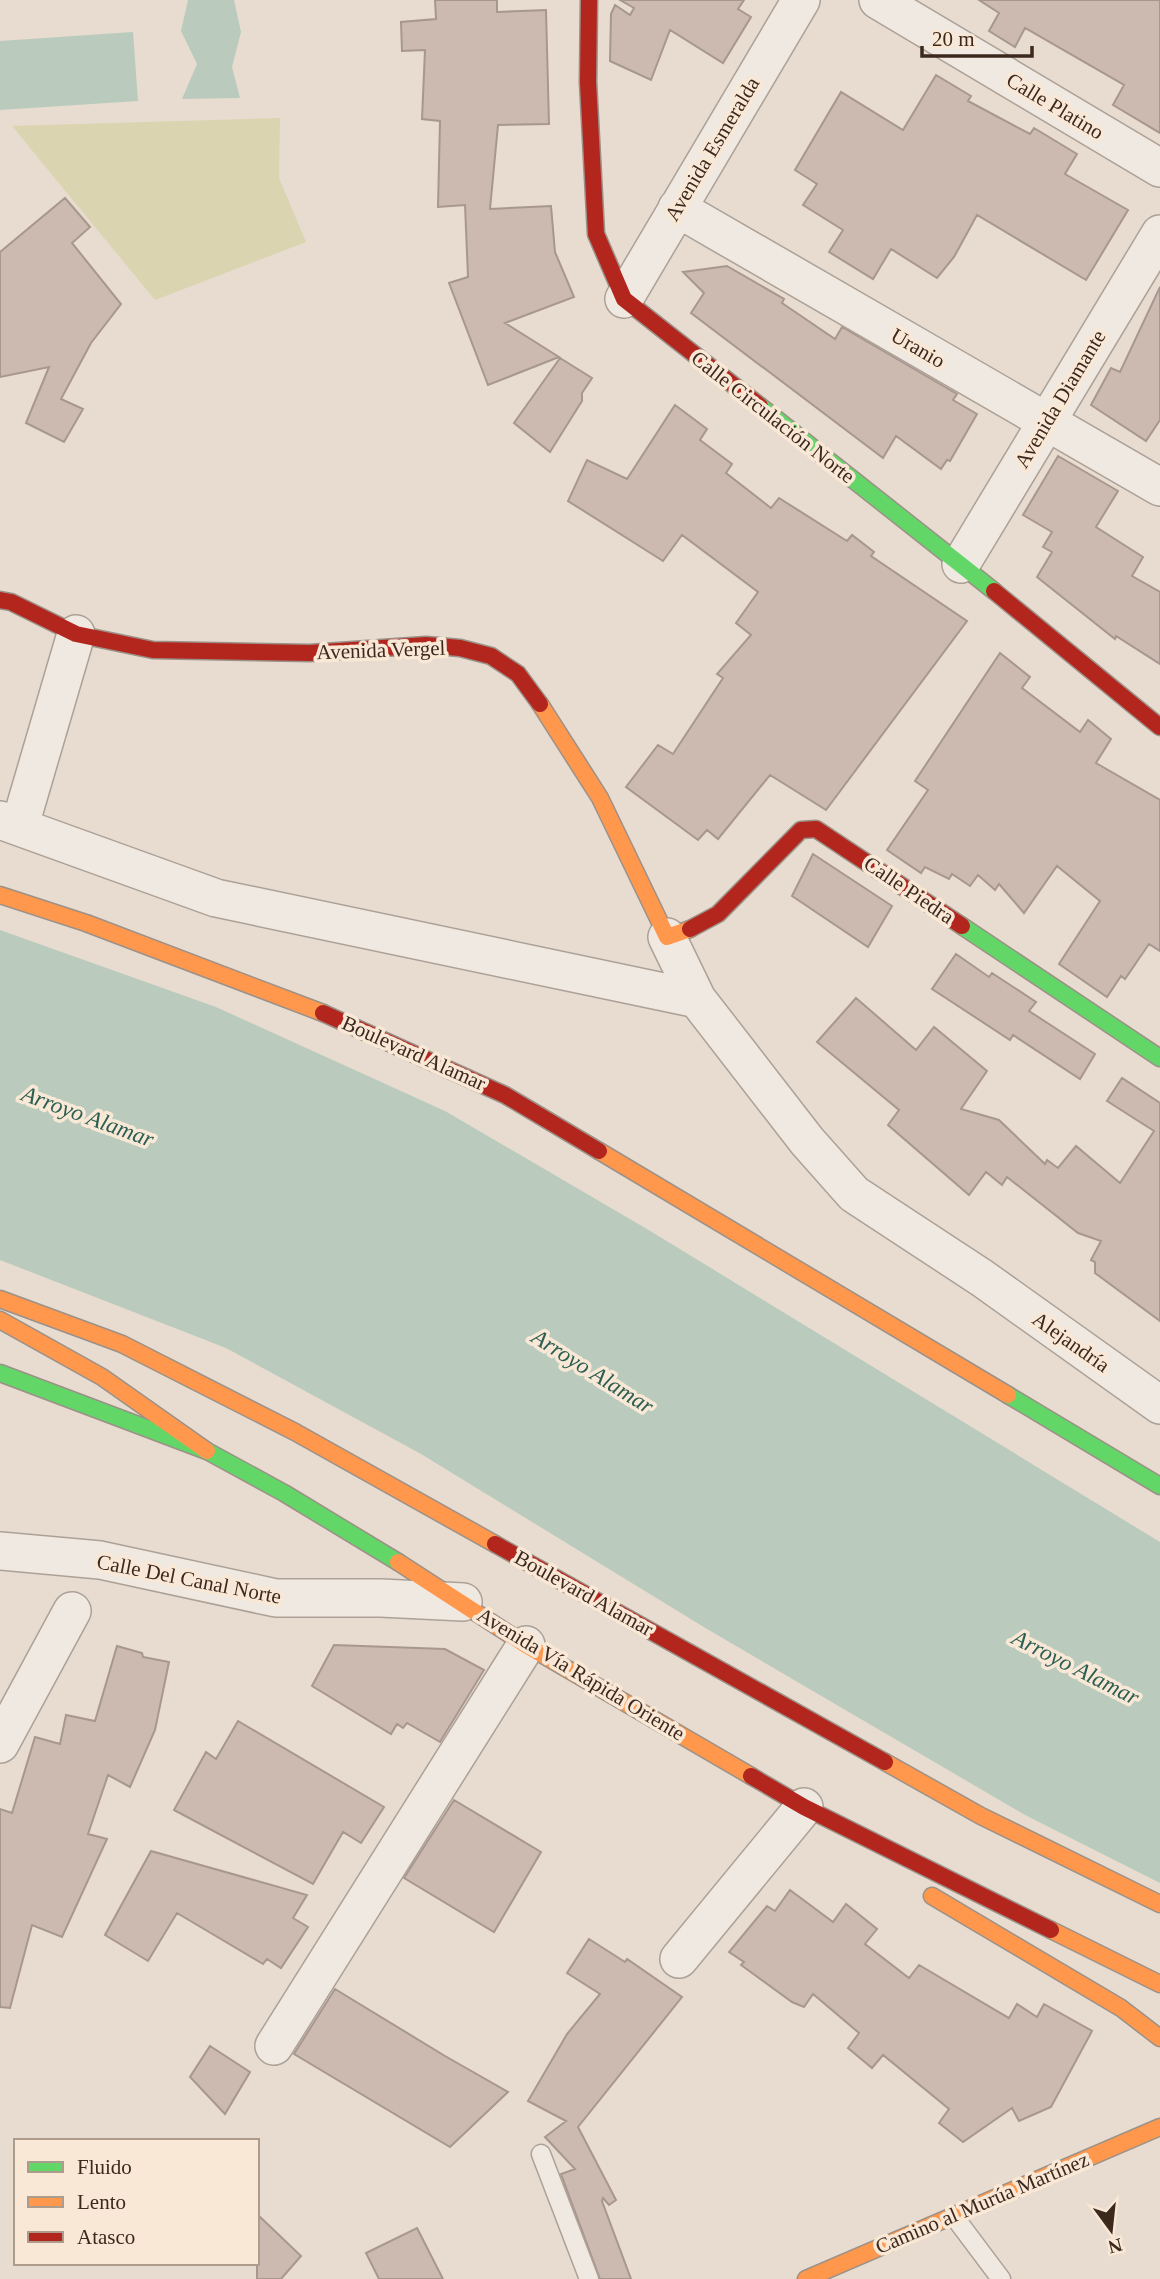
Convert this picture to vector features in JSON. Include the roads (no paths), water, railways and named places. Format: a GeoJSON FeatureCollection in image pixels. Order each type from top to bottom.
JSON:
{"type":"FeatureCollection","features":[{"type":"Feature","properties":{"kind":"main road","name":"Calle Circulación Norte"},"geometry":{"type":"LineString","coordinates":[[589,0],[588,82],[596,234],[602,254],[624,299],[961,564],[1160,727]]}},
{"type":"Feature","properties":{"kind":"main road","name":"Avenida Vergel"},"geometry":{"type":"LineString","coordinates":[[0,600],[11,602],[76,635],[153,649],[310,653],[426,645],[460,648],[491,656],[518,674],[530,689],[600,799],[667,937]]}},
{"type":"Feature","properties":{"kind":"main road","name":"Calle Piedra"},"geometry":{"type":"LineString","coordinates":[[667,937],[696,927],[718,914],[801,830],[816,828],[1160,1058]]}},
{"type":"Feature","properties":{"kind":"main road","name":"Boulevard Alamar"},"geometry":{"type":"LineString","coordinates":[[0,895],[86,923],[292,999],[505,1095],[1160,1486]]}},
{"type":"Feature","properties":{"kind":"main road","name":"Boulevard Alamar"},"geometry":{"type":"LineString","coordinates":[[0,1299],[122,1343],[295,1432],[981,1815],[1160,1904]]}},
{"type":"Feature","properties":{"kind":"main road"},"geometry":{"type":"LineString","coordinates":[[0,1320],[102,1377],[207,1451]]}},
{"type":"Feature","properties":{"kind":"main road","name":"Avenida Vía Rápida Oriente"},"geometry":{"type":"LineString","coordinates":[[0,1373],[207,1451],[284,1493],[463,1602],[526,1645],[804,1807],[1160,1984]]}},
{"type":"Feature","properties":{"kind":"main road"},"geometry":{"type":"LineString","coordinates":[[804,1807],[892,1868]]}},
{"type":"Feature","properties":{"kind":"main road"},"geometry":{"type":"LineString","coordinates":[[914,1884],[1121,2008],[1160,2038]]}},
{"type":"Feature","properties":{"kind":"main road","name":"Camino al Murúa Martínez"},"geometry":{"type":"LineString","coordinates":[[806,2279],[1159,2126]]}},
{"type":"Feature","properties":{"kind":"street","name":"Avenida Esmeralda"},"geometry":{"type":"LineString","coordinates":[[624,299],[801,0]]}},
{"type":"Feature","properties":{"kind":"street","name":"Calle Platino"},"geometry":{"type":"LineString","coordinates":[[878,0],[1160,168]]}},
{"type":"Feature","properties":{"kind":"street","name":"Uranio"},"geometry":{"type":"LineString","coordinates":[[677,208],[1160,487]]}},
{"type":"Feature","properties":{"kind":"street","name":"Avenida Diamante"},"geometry":{"type":"LineString","coordinates":[[961,564],[1160,234]]}},
{"type":"Feature","properties":{"kind":"street"},"geometry":{"type":"LineString","coordinates":[[76,635],[10,822],[216,898],[697,999]]}},
{"type":"Feature","properties":{"kind":"street","name":"Avenida Vergel"},"geometry":{"type":"LineString","coordinates":[[667,937],[697,999]]}},
{"type":"Feature","properties":{"kind":"street","name":"Alejandría"},"geometry":{"type":"LineString","coordinates":[[697,999],[807,1141],[854,1194],[982,1278],[1160,1405]]}},
{"type":"Feature","properties":{"kind":"street","name":"Calle Del Canal Norte"},"geometry":{"type":"LineString","coordinates":[[0,1551],[100,1560],[276,1598],[381,1598],[463,1602]]}},
{"type":"Feature","properties":{"kind":"street"},"geometry":{"type":"LineString","coordinates":[[0,1744],[72,1611]]}},
{"type":"Feature","properties":{"kind":"street"},"geometry":{"type":"LineString","coordinates":[[274,2046],[526,1645]]}},
{"type":"Feature","properties":{"kind":"street"},"geometry":{"type":"LineString","coordinates":[[679,1959],[804,1807]]}},
{"type":"Feature","properties":{"kind":"lane"},"geometry":{"type":"LineString","coordinates":[[541,2154],[589,2279]]}},
{"type":"Feature","properties":{"kind":"lane"},"geometry":{"type":"LineString","coordinates":[[953,2215],[1001,2279]]}},
{"type":"Feature","properties":{"kind":"water"},"geometry":{"type":"Polygon","coordinates":[[[188,0],[234,0],[241,32],[232,67],[240,98],[182,99],[197,64],[181,31],[188,0]]]}},
{"type":"Feature","properties":{"kind":"water"},"geometry":{"type":"Polygon","coordinates":[[[133,32],[138,101],[0,110],[0,41],[133,32]]]}},
{"type":"Feature","properties":{"kind":"water","name":"Arroyo Alamar"},"geometry":{"type":"Polygon","coordinates":[[[0,930],[216,1007],[445,1111],[647,1229],[1160,1542],[1160,1883],[1025,1815],[707,1629],[421,1454],[226,1348],[0,1260],[0,930]]]}}]}
